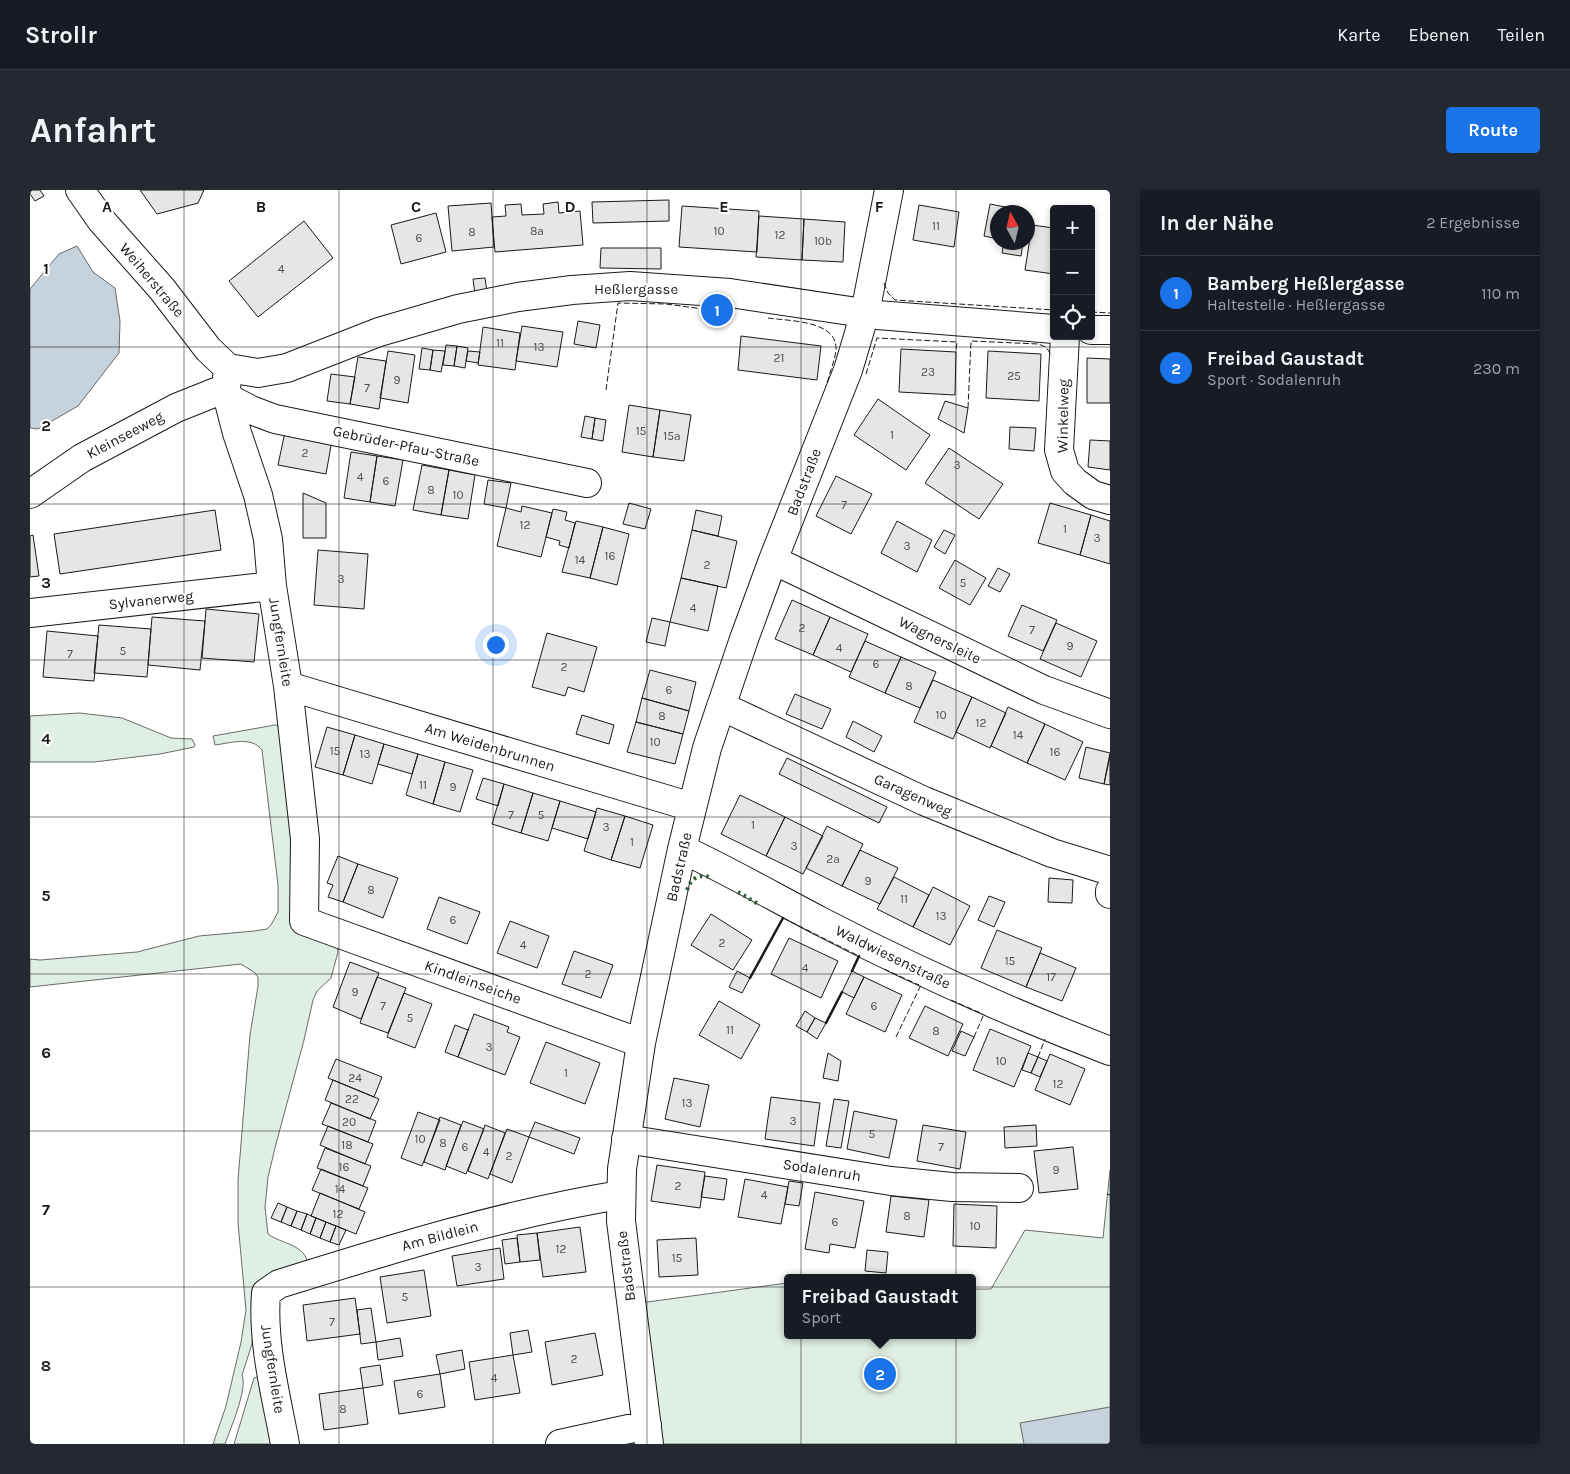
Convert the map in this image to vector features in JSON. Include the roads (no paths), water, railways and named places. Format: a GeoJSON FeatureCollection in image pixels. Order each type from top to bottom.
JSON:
{"type":"FeatureCollection","features":[{"type":"Feature","properties":{"kind":"street","name":"Weiherstraße"},"geometry":{"type":"LineString","coordinates":[[80,190],[101,220],[162,289],[208,349],[228,385]]}},
{"type":"Feature","properties":{"kind":"street","name":"Badstraße"},"geometry":{"type":"LineString","coordinates":[[648,1435],[621,1221],[620,1195],[626,1139],[641,1043],[682,849],[708,748],[773,560],[848,370],[866,313],[889,190]]}},
{"type":"Feature","properties":{"kind":"street","name":"Heßlergasse"},"geometry":{"type":"LineString","coordinates":[[228,385],[258,373],[287,368],[379,332],[458,309],[518,297],[572,290],[630,286],[730,294],[866,313],[1050,329]]}},
{"type":"Feature","properties":{"kind":"street"},"geometry":{"type":"LineString","coordinates":[[1095,330],[1110,330]]}},
{"type":"Feature","properties":{"kind":"street","name":"Winkelweg"},"geometry":{"type":"LineString","coordinates":[[1066,340],[1059,450],[1065,471],[1075,482],[1093,495],[1110,500]]}},
{"type":"Feature","properties":{"kind":"street","name":"Gebrüder-Pfau-Straße"},"geometry":{"type":"LineString","coordinates":[[228,385],[251,410],[275,419],[587,483]]}},
{"type":"Feature","properties":{"kind":"street","name":"Kleinseeweg"},"geometry":{"type":"LineString","coordinates":[[30,494],[82,458],[168,412],[228,385]]}},
{"type":"Feature","properties":{"kind":"street","name":"Jungfernleite"},"geometry":{"type":"LineString","coordinates":[[228,385],[236,433],[258,495],[268,539],[272,586],[288,686],[305,840],[304,921]]}},
{"type":"Feature","properties":{"kind":"street","name":"Wagnersleite"},"geometry":{"type":"LineString","coordinates":[[773,560],[1044,690],[1110,714]]}},
{"type":"Feature","properties":{"kind":"street","name":"Sylvanerweg"},"geometry":{"type":"LineString","coordinates":[[30,613],[272,586]]}},
{"type":"Feature","properties":{"kind":"street","name":"Am Weidenbrunnen"},"geometry":{"type":"LineString","coordinates":[[288,686],[692,807]]}},
{"type":"Feature","properties":{"kind":"street","name":"Garagenweg"},"geometry":{"type":"LineString","coordinates":[[721,706],[924,801],[1052,853],[1110,871]]}},
{"type":"Feature","properties":{"kind":"street","name":"Waldwiesenstraße"},"geometry":{"type":"LineString","coordinates":[[682,849],[820,921],[956,987],[1045,1026],[1110,1051]]}},
{"type":"Feature","properties":{"kind":"street","name":"Kindleinseiche"},"geometry":{"type":"LineString","coordinates":[[304,921],[641,1043]]}},
{"type":"Feature","properties":{"kind":"street","name":"Sodalenruh"},"geometry":{"type":"LineString","coordinates":[[626,1139],[892,1181],[952,1187],[1019,1188]]}},
{"type":"Feature","properties":{"kind":"street","name":"Am Bildlein"},"geometry":{"type":"LineString","coordinates":[[266,1293],[279,1284],[424,1240],[569,1203],[620,1195]]}},
{"type":"Feature","properties":{"kind":"street","name":"Jungfernleite"},"geometry":{"type":"LineString","coordinates":[[266,1293],[264,1315],[266,1340],[285,1444]]}},
{"type":"Feature","properties":{"kind":"street"},"geometry":{"type":"LineString","coordinates":[[560,1444],[648,1435]]}},
{"type":"Feature","properties":{"kind":"place","name":"Bamberg Heßlergasse"},"geometry":{"type":"Point","coordinates":[717,310]}},
{"type":"Feature","properties":{"kind":"place","name":"Freibad Gaustadt"},"geometry":{"type":"Point","coordinates":[880,1374]}}]}
